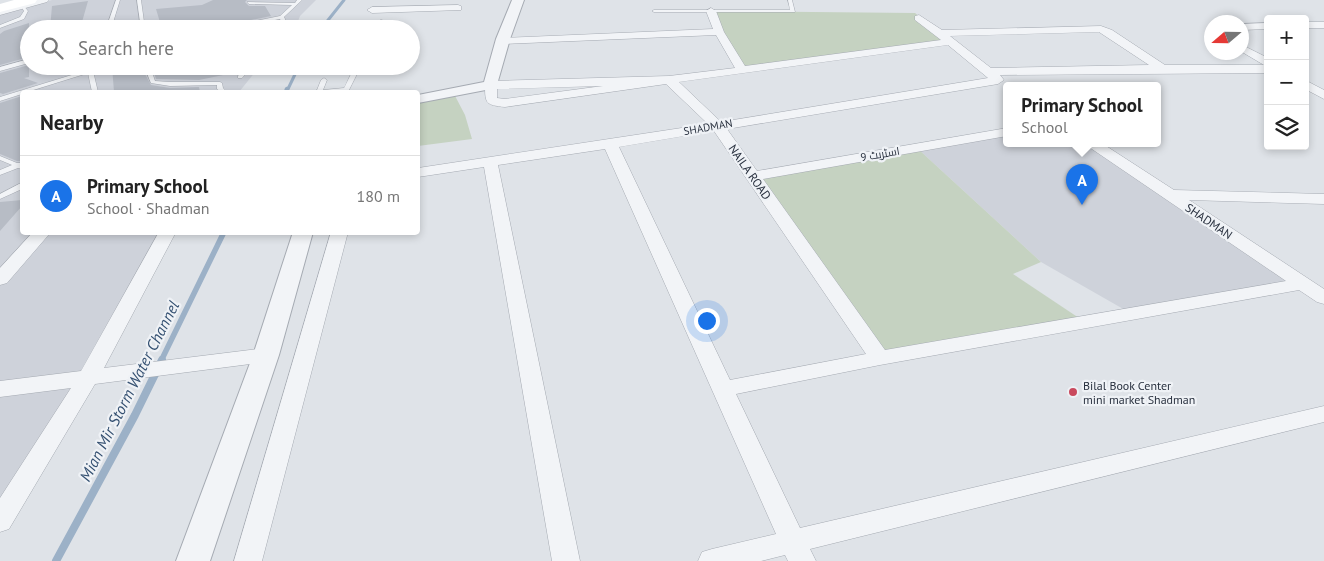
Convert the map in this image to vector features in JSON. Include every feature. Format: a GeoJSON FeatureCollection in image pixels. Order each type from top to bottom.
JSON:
{"type":"FeatureCollection","features":[{"type":"Feature","properties":{"kind":"main road"},"geometry":{"type":"LineString","coordinates":[[1,9],[26,2]]}},
{"type":"Feature","properties":{"kind":"street"},"geometry":{"type":"LineString","coordinates":[[26,2],[44,0]]}},
{"type":"Feature","properties":{"kind":"street"},"geometry":{"type":"LineString","coordinates":[[410,8],[416,0]]}},
{"type":"Feature","properties":{"kind":"street"},"geometry":{"type":"LineString","coordinates":[[518,0],[503,41],[491,85],[491,100],[495,102],[505,103],[742,70],[945,38],[1101,29],[1162,69]]}},
{"type":"Feature","properties":{"kind":"street"},"geometry":{"type":"LineString","coordinates":[[372,10],[458,8]]}},
{"type":"Feature","properties":{"kind":"street"},"geometry":{"type":"LineString","coordinates":[[712,11],[719,32],[742,70]]}},
{"type":"Feature","properties":{"kind":"street"},"geometry":{"type":"LineString","coordinates":[[920,18],[998,79]]}},
{"type":"Feature","properties":{"kind":"street"},"geometry":{"type":"LineString","coordinates":[[1249,27],[1264,26]]}},
{"type":"Feature","properties":{"kind":"street"},"geometry":{"type":"LineString","coordinates":[[1309,26],[1324,26]]}},
{"type":"Feature","properties":{"kind":"street"},"geometry":{"type":"LineString","coordinates":[[503,41],[719,32]]}},
{"type":"Feature","properties":{"kind":"street"},"geometry":{"type":"LineString","coordinates":[[1249,52],[1264,61]]}},
{"type":"Feature","properties":{"kind":"street","name":"SHADMAN"},"geometry":{"type":"LineString","coordinates":[[420,172],[610,144],[998,79],[1162,69],[1264,69]]}},
{"type":"Feature","properties":{"kind":"street","name":"NAILA ROAD"},"geometry":{"type":"LineString","coordinates":[[669,80],[717,125],[880,358]]}},
{"type":"Feature","properties":{"kind":"street"},"geometry":{"type":"LineString","coordinates":[[420,99],[491,85]]}},
{"type":"Feature","properties":{"kind":"street"},"geometry":{"type":"LineString","coordinates":[[1309,87],[1324,96]]}},
{"type":"Feature","properties":{"kind":"street","name":"اسٹریٹ 9"},"geometry":{"type":"LineString","coordinates":[[753,176],[1003,133]]}},
{"type":"Feature","properties":{"kind":"street"},"geometry":{"type":"LineString","coordinates":[[610,144],[797,551]]}},
{"type":"Feature","properties":{"kind":"street","name":"SHADMAN"},"geometry":{"type":"LineString","coordinates":[[1098,147],[1324,298]]}},
{"type":"Feature","properties":{"kind":"street"},"geometry":{"type":"LineString","coordinates":[[490,161],[566,561]]}},
{"type":"Feature","properties":{"kind":"street"},"geometry":{"type":"LineString","coordinates":[[1169,195],[1324,199]]}},
{"type":"Feature","properties":{"kind":"street"},"geometry":{"type":"LineString","coordinates":[[1305,198],[1324,209]]}},
{"type":"Feature","properties":{"kind":"street"},"geometry":{"type":"LineString","coordinates":[[0,279],[40,235]]}},
{"type":"Feature","properties":{"kind":"street"},"geometry":{"type":"LineString","coordinates":[[0,521],[99,377],[167,235]]}},
{"type":"Feature","properties":{"kind":"street"},"geometry":{"type":"LineString","coordinates":[[193,561],[266,355],[302,235]]}},
{"type":"Feature","properties":{"kind":"street"},"geometry":{"type":"LineString","coordinates":[[248,561],[339,235]]}},
{"type":"Feature","properties":{"kind":"street"},"geometry":{"type":"LineString","coordinates":[[723,389],[880,358],[1302,284]]}},
{"type":"Feature","properties":{"kind":"street"},"geometry":{"type":"LineString","coordinates":[[0,389],[266,355]]}},
{"type":"Feature","properties":{"kind":"street"},"geometry":{"type":"LineString","coordinates":[[712,561],[797,551],[1324,414]]}},
{"type":"Feature","properties":{"kind":"lane"},"geometry":{"type":"LineString","coordinates":[[111,20],[118,0]]}},
{"type":"Feature","properties":{"kind":"lane"},"geometry":{"type":"LineString","coordinates":[[139,0],[142,20]]}},
{"type":"Feature","properties":{"kind":"lane"},"geometry":{"type":"LineString","coordinates":[[266,20],[282,17],[300,0]]}},
{"type":"Feature","properties":{"kind":"lane"},"geometry":{"type":"LineString","coordinates":[[654,11],[793,11],[790,0]]}},
{"type":"Feature","properties":{"kind":"lane"},"geometry":{"type":"LineString","coordinates":[[0,27],[22,18],[26,11],[26,2]]}},
{"type":"Feature","properties":{"kind":"lane"},"geometry":{"type":"LineString","coordinates":[[249,3],[295,4]]}},
{"type":"Feature","properties":{"kind":"lane"},"geometry":{"type":"LineString","coordinates":[[0,70],[20,64]]}},
{"type":"Feature","properties":{"kind":"lane"},"geometry":{"type":"LineString","coordinates":[[29,90],[73,75]]}},
{"type":"Feature","properties":{"kind":"lane"},"geometry":{"type":"LineString","coordinates":[[92,75],[95,90]]}},
{"type":"Feature","properties":{"kind":"lane"},"geometry":{"type":"LineString","coordinates":[[150,75],[153,82],[164,84],[206,82],[220,84],[221,90]]}},
{"type":"Feature","properties":{"kind":"lane"},"geometry":{"type":"LineString","coordinates":[[346,90],[354,75]]}},
{"type":"Feature","properties":{"kind":"lane"},"geometry":{"type":"LineString","coordinates":[[318,90],[324,80]]}},
{"type":"Feature","properties":{"kind":"lane"},"geometry":{"type":"LineString","coordinates":[[0,100],[20,93]]}},
{"type":"Feature","properties":{"kind":"lane"},"geometry":{"type":"LineString","coordinates":[[0,158],[20,165]]}},
{"type":"Feature","properties":{"kind":"lane"},"geometry":{"type":"LineString","coordinates":[[0,173],[20,165]]}},
{"type":"Feature","properties":{"kind":"lane"},"geometry":{"type":"LineString","coordinates":[[0,197],[20,187]]}},
{"type":"Feature","properties":{"kind":"shaded area"},"geometry":{"type":"Polygon","coordinates":[[[52,0],[316,0],[298,20],[20,20],[20,75],[253,75],[241,90],[20,90],[20,235],[166,235],[0,529],[0,15],[52,0]]]}},
{"type":"Feature","properties":{"kind":"shaded area"},"geometry":{"type":"Polygon","coordinates":[[[1003,133],[1003,147],[1098,147],[1301,284],[1132,314],[1041,262],[917,148],[1003,133]]]}},
{"type":"Feature","properties":{"kind":"green space"},"geometry":{"type":"Polygon","coordinates":[[[711,11],[915,13],[941,33],[949,42],[742,70],[711,11]]]}},
{"type":"Feature","properties":{"kind":"green space"},"geometry":{"type":"Polygon","coordinates":[[[453,92],[465,115],[472,139],[420,146],[420,98],[453,92]]]}},
{"type":"Feature","properties":{"kind":"green space"},"geometry":{"type":"Polygon","coordinates":[[[917,148],[1041,262],[1013,274],[1085,322],[880,358],[753,176],[917,148]]]}},
{"type":"Feature","properties":{"kind":"building"},"geometry":{"type":"Polygon","coordinates":[[[213,0],[247,0],[245,2],[249,6],[265,6],[271,16],[251,20],[159,20],[156,9],[202,5],[213,0]]]}},
{"type":"Feature","properties":{"kind":"building"},"geometry":{"type":"Polygon","coordinates":[[[88,1],[83,20],[51,20],[52,6],[88,1]]]}},
{"type":"Feature","properties":{"kind":"building"},"geometry":{"type":"Polygon","coordinates":[[[20,26],[20,59],[0,65],[0,34],[20,26]]]}},
{"type":"Feature","properties":{"kind":"building"},"geometry":{"type":"Polygon","coordinates":[[[20,67],[20,75],[29,75],[29,77],[24,78],[38,83],[3,94],[0,93],[0,73],[20,67]]]}},
{"type":"Feature","properties":{"kind":"building"},"geometry":{"type":"Polygon","coordinates":[[[113,75],[146,75],[151,85],[170,88],[199,87],[200,90],[114,90],[113,75]]]}},
{"type":"Feature","properties":{"kind":"building"},"geometry":{"type":"Polygon","coordinates":[[[155,75],[223,75],[199,80],[156,79],[155,75]]]}},
{"type":"Feature","properties":{"kind":"building"},"geometry":{"type":"Polygon","coordinates":[[[20,97],[20,161],[0,154],[0,103],[20,97]]]}},
{"type":"Feature","properties":{"kind":"building"},"geometry":{"type":"Polygon","coordinates":[[[20,200],[20,208],[0,231],[0,202],[20,200]]]}},
{"type":"Feature","properties":{"kind":"waterway","name":"Mian Mir Storm Water Channel"},"geometry":{"type":"LineString","coordinates":[[328,20],[344,0]]}},
{"type":"Feature","properties":{"kind":"waterway","name":"Mian Mir Storm Water Channel"},"geometry":{"type":"LineString","coordinates":[[287,90],[295,75]]}},
{"type":"Feature","properties":{"kind":"waterway","name":"Mian Mir Storm Water Channel"},"geometry":{"type":"LineString","coordinates":[[161,361],[223,235]]}},
{"type":"Feature","properties":{"kind":"waterway","name":"Mian Mir Storm Water Channel"},"geometry":{"type":"LineString","coordinates":[[56,561],[135,415],[162,360]]}},
{"type":"Feature","properties":{"kind":"place","name":"Primary School"},"geometry":{"type":"Point","coordinates":[1082,205]}},
{"type":"Feature","properties":{"kind":"place","name":"Bilal Book Center mini market Shadman"},"geometry":{"type":"Point","coordinates":[1073,392]}}]}
